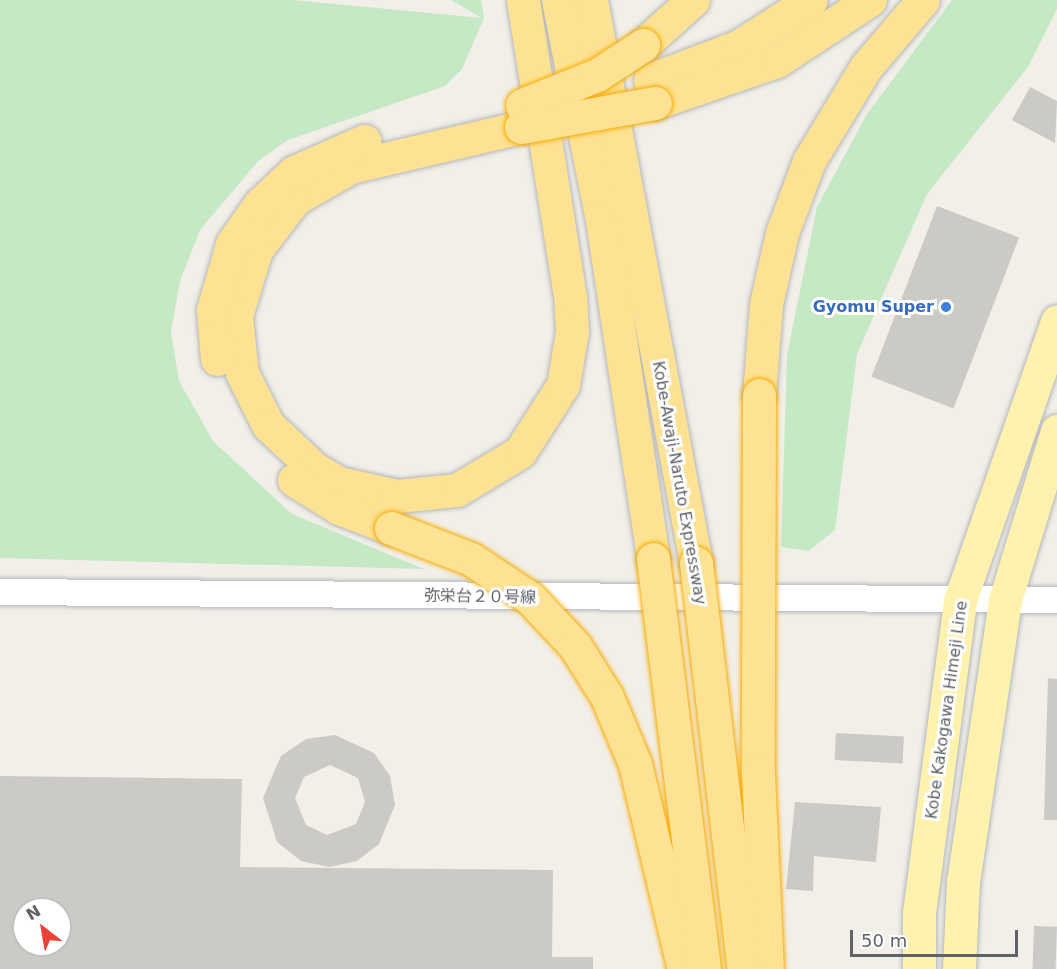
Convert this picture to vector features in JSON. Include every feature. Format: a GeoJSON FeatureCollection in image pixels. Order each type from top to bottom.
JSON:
{"type":"FeatureCollection","features":[{"type":"Feature","properties":{"kind":"highway"},"geometry":{"type":"LineString","coordinates":[[523,0],[570,297],[572,332],[563,385],[520,452],[457,490],[397,496],[339,483],[315,469],[268,425],[242,373],[236,316],[256,250],[295,199],[351,167],[521,116],[597,75],[643,45],[693,0]]}},
{"type":"Feature","properties":{"kind":"highway","name":"Kobe-Awaji-Naruto Expressway"},"geometry":{"type":"LineString","coordinates":[[558,0],[602,220],[653,559],[704,969]]}},
{"type":"Feature","properties":{"kind":"highway","name":"Kobe-Awaji-Naruto Expressway"},"geometry":{"type":"LineString","coordinates":[[591,0],[696,563],[744,969]]}},
{"type":"Feature","properties":{"kind":"highway"},"geometry":{"type":"LineString","coordinates":[[652,92],[739,46],[811,0]]}},
{"type":"Feature","properties":{"kind":"highway"},"geometry":{"type":"LineString","coordinates":[[684,969],[635,764],[607,697],[575,646],[530,598],[471,559],[391,528],[310,492],[260,452],[246,432],[224,387],[215,349],[213,310],[221,275],[232,244],[259,205],[320,156],[407,129],[521,116],[652,92],[777,61],[870,0]]}},
{"type":"Feature","properties":{"kind":"highway"},"geometry":{"type":"LineString","coordinates":[[767,969],[758,772],[759,395],[766,303],[782,233],[809,162],[866,67],[923,0]]}},
{"type":"Feature","properties":{"kind":"main road","name":"Kobe Kakogawa Himeji Line"},"geometry":{"type":"LineString","coordinates":[[919,969],[919,913],[960,600],[1057,321]]}},
{"type":"Feature","properties":{"kind":"main road"},"geometry":{"type":"LineString","coordinates":[[959,969],[963,882],[1005,600],[1057,431]]}},
{"type":"Feature","properties":{"kind":"street","name":"弥栄台２０号線"},"geometry":{"type":"LineString","coordinates":[[0,592],[1057,600]]}},
{"type":"Feature","properties":{"kind":"green space"},"geometry":{"type":"Polygon","coordinates":[[[0,0],[293,0],[482,18],[451,0],[481,0],[484,18],[462,69],[445,86],[288,140],[258,161],[200,230],[180,281],[171,332],[179,381],[213,441],[292,514],[424,569],[0,558],[0,0]]]}},
{"type":"Feature","properties":{"kind":"green space"},"geometry":{"type":"Polygon","coordinates":[[[952,0],[1057,0],[1057,9],[1028,67],[927,194],[857,354],[835,530],[809,551],[781,547],[787,355],[817,207],[867,114],[952,0]]]}},
{"type":"Feature","properties":{"kind":"building"},"geometry":{"type":"Polygon","coordinates":[[[1030,87],[1057,101],[1055,143],[1012,120],[1030,87]]]}},
{"type":"Feature","properties":{"kind":"building","name":"Gyomu Super"},"geometry":{"type":"Polygon","coordinates":[[[937,206],[1019,238],[954,408],[871,377],[937,206]]]}},
{"type":"Feature","properties":{"kind":"building"},"geometry":{"type":"Polygon","coordinates":[[[1048,678],[1057,679],[1057,820],[1044,820],[1048,678]]]}},
{"type":"Feature","properties":{"kind":"building"},"geometry":{"type":"Polygon","coordinates":[[[836,733],[904,737],[902,764],[835,760],[836,733]]]}},
{"type":"Feature","properties":{"kind":"building"},"geometry":{"type":"Polygon","coordinates":[[[335,735],[374,753],[390,776],[395,805],[379,844],[357,861],[329,867],[301,861],[277,842],[263,798],[281,756],[306,739],[335,735]],[[330,765],[304,777],[295,798],[306,825],[327,835],[356,824],[365,802],[358,778],[330,765]]]}},
{"type":"Feature","properties":{"kind":"building"},"geometry":{"type":"Polygon","coordinates":[[[0,776],[242,779],[240,867],[553,870],[552,957],[593,957],[593,969],[0,969],[0,776]]]}},
{"type":"Feature","properties":{"kind":"building"},"geometry":{"type":"Polygon","coordinates":[[[795,802],[881,807],[876,862],[814,856],[813,891],[786,889],[795,802]]]}},
{"type":"Feature","properties":{"kind":"building"},"geometry":{"type":"Polygon","coordinates":[[[1034,926],[1057,927],[1056,969],[1032,969],[1034,926]]]}},
{"type":"Feature","properties":{"kind":"place","name":"Gyomu Super"},"geometry":{"type":"Point","coordinates":[946,307]}}]}
